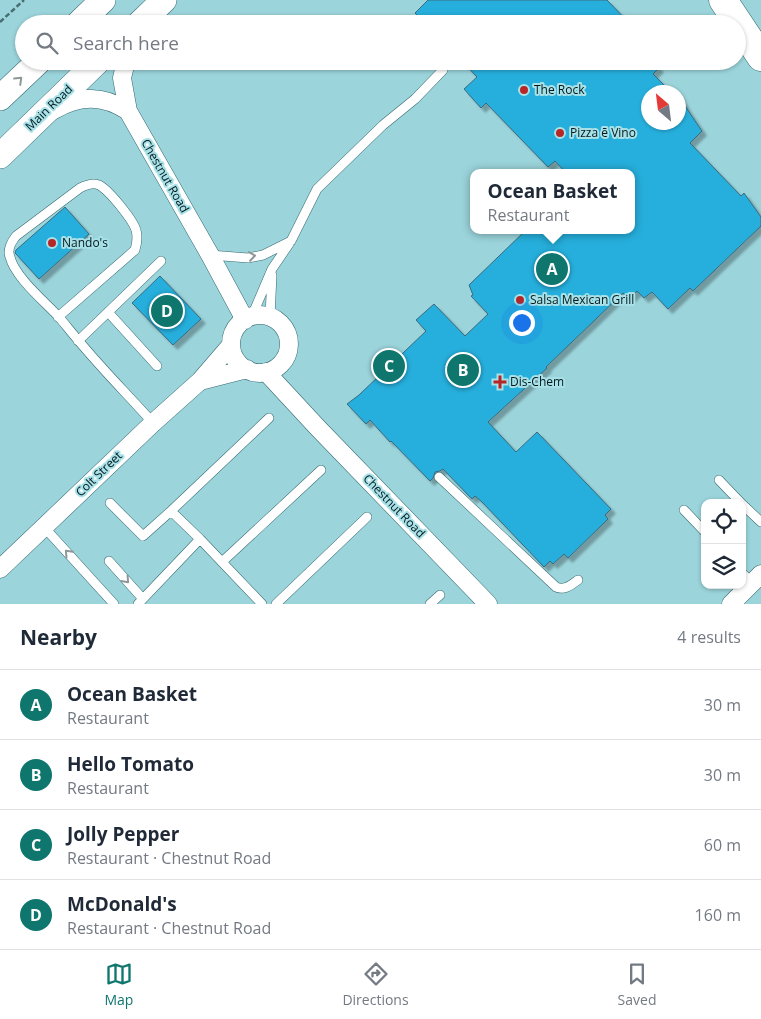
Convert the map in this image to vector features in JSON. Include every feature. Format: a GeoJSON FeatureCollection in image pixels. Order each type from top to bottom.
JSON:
{"type":"FeatureCollection","features":[{"type":"Feature","properties":{"kind":"main road"},"geometry":{"type":"LineString","coordinates":[[87,15],[103,0]]}},
{"type":"Feature","properties":{"kind":"main road"},"geometry":{"type":"LineString","coordinates":[[724,0],[734,15]]}},
{"type":"Feature","properties":{"kind":"main road"},"geometry":{"type":"LineString","coordinates":[[746,34],[761,57]]}},
{"type":"Feature","properties":{"kind":"main road"},"geometry":{"type":"LineString","coordinates":[[0,98],[30,70]]}},
{"type":"Feature","properties":{"kind":"main road","name":"Main Road"},"geometry":{"type":"LineString","coordinates":[[0,156],[89,70]]}},
{"type":"Feature","properties":{"kind":"street","name":"Chestnut Road"},"geometry":{"type":"LineString","coordinates":[[124,70],[122,78],[128,111],[248,318]]}},
{"type":"Feature","properties":{"kind":"street"},"geometry":{"type":"LineString","coordinates":[[37,120],[61,106],[82,99],[100,99],[117,104],[128,111]]}},
{"type":"Feature","properties":{"kind":"street"},"geometry":{"type":"LineString","coordinates":[[261,315],[270,316],[285,328],[288,336],[289,346],[287,355],[282,363],[266,372],[256,372],[247,369],[239,363],[234,355],[232,336],[237,327],[248,318],[261,315]]}},
{"type":"Feature","properties":{"kind":"street","name":"Colt Street"},"geometry":{"type":"LineString","coordinates":[[0,570],[153,423],[200,381],[232,346]]}},
{"type":"Feature","properties":{"kind":"street","name":"Chestnut Road"},"geometry":{"type":"LineString","coordinates":[[282,363],[300,408]]}},
{"type":"Feature","properties":{"kind":"street","name":"Colt Street"},"geometry":{"type":"LineString","coordinates":[[200,381],[247,369]]}},
{"type":"Feature","properties":{"kind":"street","name":"Chestnut Road"},"geometry":{"type":"LineString","coordinates":[[266,372],[488,604]]}},
{"type":"Feature","properties":{"kind":"street"},"geometry":{"type":"LineString","coordinates":[[731,604],[752,577]]}},
{"type":"Feature","properties":{"kind":"lane"},"geometry":{"type":"LineString","coordinates":[[248,318],[272,269],[291,241],[317,189],[384,125],[415,99],[443,70]]}},
{"type":"Feature","properties":{"kind":"lane"},"geometry":{"type":"LineString","coordinates":[[58,317],[135,250],[138,239],[136,228],[110,194],[99,185],[89,184],[80,188],[16,236],[10,247],[10,259],[20,276],[153,423]]}},
{"type":"Feature","properties":{"kind":"lane"},"geometry":{"type":"LineString","coordinates":[[210,255],[248,258],[263,255],[291,241]]}},
{"type":"Feature","properties":{"kind":"lane"},"geometry":{"type":"LineString","coordinates":[[78,341],[161,261]]}},
{"type":"Feature","properties":{"kind":"lane"},"geometry":{"type":"LineString","coordinates":[[270,316],[272,269]]}},
{"type":"Feature","properties":{"kind":"lane"},"geometry":{"type":"LineString","coordinates":[[108,312],[157,366]]}},
{"type":"Feature","properties":{"kind":"lane"},"geometry":{"type":"LineString","coordinates":[[110,503],[142,536],[269,418]]}},
{"type":"Feature","properties":{"kind":"lane"},"geometry":{"type":"LineString","coordinates":[[222,562],[321,470]]}},
{"type":"Feature","properties":{"kind":"lane"},"geometry":{"type":"LineString","coordinates":[[439,477],[556,587],[560,589],[570,586],[578,580]]}},
{"type":"Feature","properties":{"kind":"lane"},"geometry":{"type":"LineString","coordinates":[[719,480],[738,499]]}},
{"type":"Feature","properties":{"kind":"lane"},"geometry":{"type":"LineString","coordinates":[[746,507],[761,522]]}},
{"type":"Feature","properties":{"kind":"lane"},"geometry":{"type":"LineString","coordinates":[[684,510],[701,528]]}},
{"type":"Feature","properties":{"kind":"lane"},"geometry":{"type":"LineString","coordinates":[[171,511],[200,539],[259,603]]}},
{"type":"Feature","properties":{"kind":"lane"},"geometry":{"type":"LineString","coordinates":[[276,604],[367,517]]}},
{"type":"Feature","properties":{"kind":"lane"},"geometry":{"type":"LineString","coordinates":[[44,527],[114,604]]}},
{"type":"Feature","properties":{"kind":"lane"},"geometry":{"type":"LineString","coordinates":[[109,561],[140,601],[200,539]]}},
{"type":"Feature","properties":{"kind":"lane"},"geometry":{"type":"LineString","coordinates":[[430,604],[440,595]]}},
{"type":"Feature","properties":{"kind":"path"},"geometry":{"type":"LineString","coordinates":[[0,22],[24,0]]}},
{"type":"Feature","properties":{"kind":"building"},"geometry":{"type":"Polygon","coordinates":[[[428,0],[607,0],[621,15],[417,15],[415,13],[428,0]]]}},
{"type":"Feature","properties":{"kind":"building"},"geometry":{"type":"Polygon","coordinates":[[[470,70],[657,70],[653,74],[664,85],[641,85],[641,130],[686,130],[686,107],[702,131],[690,143],[741,196],[744,193],[761,217],[761,226],[693,291],[690,288],[668,309],[652,292],[644,298],[637,291],[629,299],[623,293],[547,368],[488,422],[516,452],[537,432],[611,509],[605,515],[608,519],[568,558],[564,554],[553,564],[550,561],[544,567],[482,502],[475,496],[472,499],[443,469],[435,472],[430,481],[370,420],[366,424],[347,404],[359,395],[426,331],[416,320],[434,304],[465,336],[488,314],[471,296],[473,295],[469,285],[522,234],[635,234],[635,169],[562,169],[555,161],[548,167],[486,103],[481,108],[464,89],[477,77],[470,70]]]}},
{"type":"Feature","properties":{"kind":"building","name":"Nando's"},"geometry":{"type":"Polygon","coordinates":[[[65,207],[89,234],[39,279],[15,253],[16,250],[65,207]]]}},
{"type":"Feature","properties":{"kind":"building"},"geometry":{"type":"Polygon","coordinates":[[[160,276],[201,319],[173,345],[132,303],[160,276]]]}},
{"type":"Feature","properties":{"kind":"place","name":"The Rock"},"geometry":{"type":"Point","coordinates":[524,90]}},
{"type":"Feature","properties":{"kind":"place","name":"Pizza ē Vino"},"geometry":{"type":"Point","coordinates":[560,133]}},
{"type":"Feature","properties":{"kind":"place","name":"Nando's"},"geometry":{"type":"Point","coordinates":[52,243]}},
{"type":"Feature","properties":{"kind":"place","name":"Ocean Basket"},"geometry":{"type":"Point","coordinates":[552,269]}},
{"type":"Feature","properties":{"kind":"place","name":"Salsa Mexican Grill"},"geometry":{"type":"Point","coordinates":[520,300]}},
{"type":"Feature","properties":{"kind":"place","name":"McDonald's"},"geometry":{"type":"Point","coordinates":[167,311]}},
{"type":"Feature","properties":{"kind":"place","name":"Jolly Pepper"},"geometry":{"type":"Point","coordinates":[389,366]}},
{"type":"Feature","properties":{"kind":"place","name":"Hello Tomato"},"geometry":{"type":"Point","coordinates":[463,370]}},
{"type":"Feature","properties":{"kind":"place","name":"Dis-Chem"},"geometry":{"type":"Point","coordinates":[500,382]}}]}
